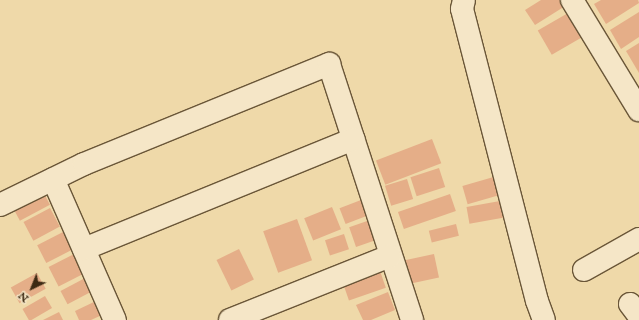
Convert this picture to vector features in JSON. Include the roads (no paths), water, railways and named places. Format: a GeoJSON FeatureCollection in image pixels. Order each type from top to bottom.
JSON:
{"type":"FeatureCollection","features":[{"type":"Feature","properties":{"kind":"street"},"geometry":{"type":"LineString","coordinates":[[464,0],[462,9],[537,301],[544,320]]}},
{"type":"Feature","properties":{"kind":"street"},"geometry":{"type":"LineString","coordinates":[[572,0],[639,110]]}},
{"type":"Feature","properties":{"kind":"street"},"geometry":{"type":"LineString","coordinates":[[0,205],[84,164],[329,64],[412,320]]}},
{"type":"Feature","properties":{"kind":"street"},"geometry":{"type":"LineString","coordinates":[[84,249],[353,139]]}},
{"type":"Feature","properties":{"kind":"street"},"geometry":{"type":"LineString","coordinates":[[53,179],[115,320]]}},
{"type":"Feature","properties":{"kind":"street"},"geometry":{"type":"LineString","coordinates":[[584,270],[639,239]]}},
{"type":"Feature","properties":{"kind":"street"},"geometry":{"type":"LineString","coordinates":[[230,320],[390,256]]}}]}
